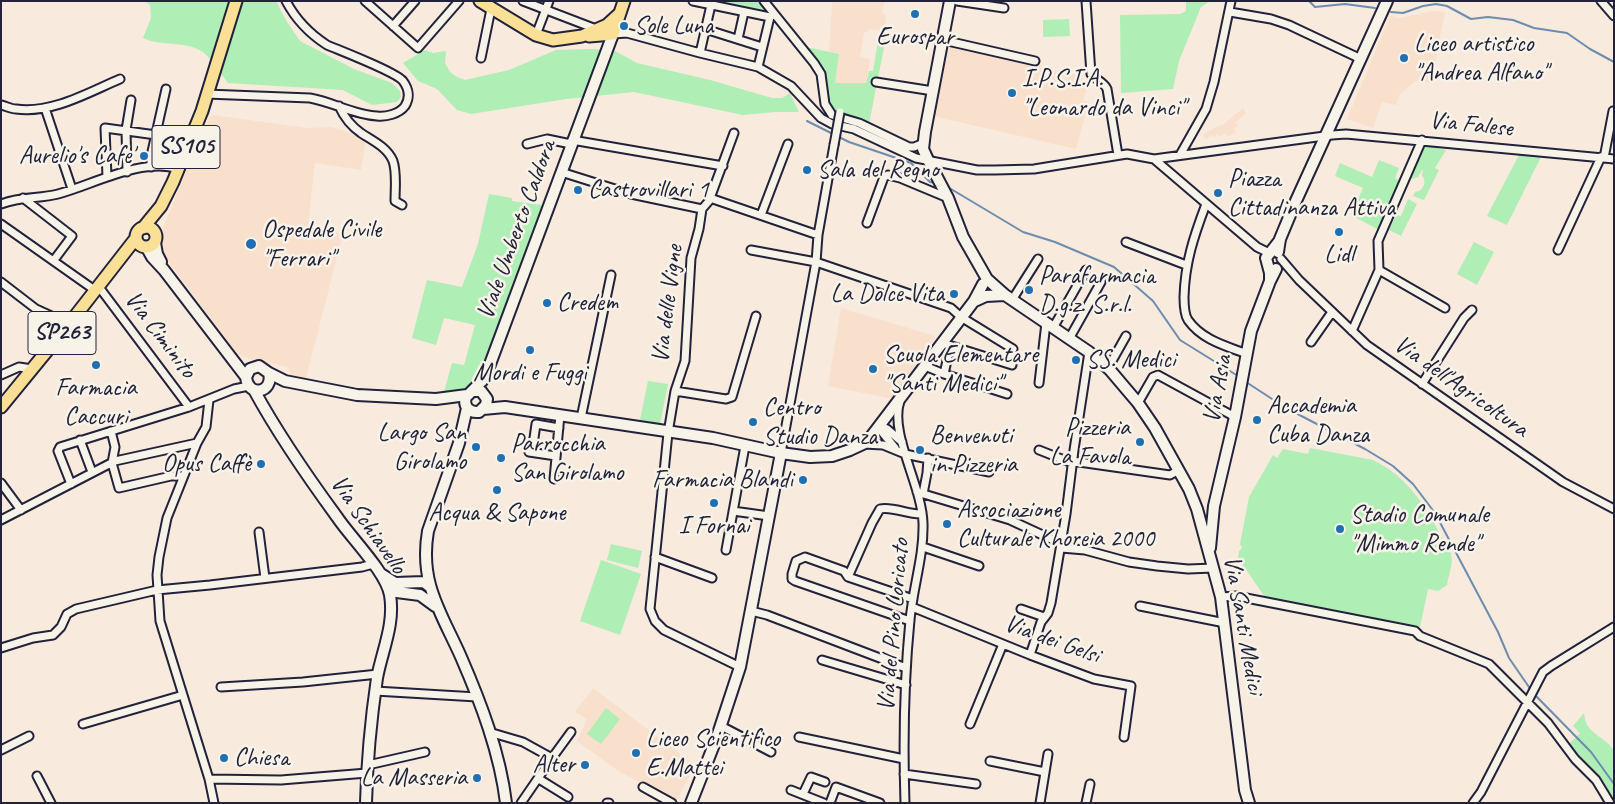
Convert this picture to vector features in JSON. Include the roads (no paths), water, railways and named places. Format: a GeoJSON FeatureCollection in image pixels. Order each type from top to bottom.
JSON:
{"type":"FeatureCollection","features":[{"type":"Feature","properties":{"kind":"main road","name":"SS105"},"geometry":{"type":"LineString","coordinates":[[121,257],[147,241],[202,111],[236,1]]}},
{"type":"Feature","properties":{"kind":"main road"},"geometry":{"type":"LineString","coordinates":[[480,1],[536,35],[553,40],[582,36],[611,40],[624,1]]}},
{"type":"Feature","properties":{"kind":"main road"},"geometry":{"type":"LineString","coordinates":[[582,36],[612,22],[619,14]]}},
{"type":"Feature","properties":{"kind":"main road","name":"SS105"},"geometry":{"type":"LineString","coordinates":[[147,241],[138,232],[161,206]]}},
{"type":"Feature","properties":{"kind":"main road","name":"SP263"},"geometry":{"type":"LineString","coordinates":[[1,407],[121,257]]}},
{"type":"Feature","properties":{"kind":"street"},"geometry":{"type":"LineString","coordinates":[[208,91],[310,98],[364,115],[378,116],[398,112],[406,104],[409,97],[408,90],[398,76],[319,40],[298,20],[286,1]]}},
{"type":"Feature","properties":{"kind":"street"},"geometry":{"type":"LineString","coordinates":[[365,1],[418,48],[459,1]]}},
{"type":"Feature","properties":{"kind":"street"},"geometry":{"type":"LineString","coordinates":[[393,26],[415,1]]}},
{"type":"Feature","properties":{"kind":"street"},"geometry":{"type":"LineString","coordinates":[[523,1],[597,29]]}},
{"type":"Feature","properties":{"kind":"street"},"geometry":{"type":"LineString","coordinates":[[536,35],[549,1]]}},
{"type":"Feature","properties":{"kind":"street"},"geometry":{"type":"LineString","coordinates":[[693,1],[772,16]]}},
{"type":"Feature","properties":{"kind":"street"},"geometry":{"type":"LineString","coordinates":[[950,1],[923,148],[945,193],[963,237],[980,268],[998,292]]}},
{"type":"Feature","properties":{"kind":"street"},"geometry":{"type":"LineString","coordinates":[[958,1],[1004,8]]}},
{"type":"Feature","properties":{"kind":"street"},"geometry":{"type":"LineString","coordinates":[[1086,1],[1091,74],[1094,78],[1105,84],[1108,89],[1118,155]]}},
{"type":"Feature","properties":{"kind":"street"},"geometry":{"type":"LineString","coordinates":[[1180,155],[1206,109],[1230,12],[1231,1]]}},
{"type":"Feature","properties":{"kind":"street"},"geometry":{"type":"LineString","coordinates":[[1273,260],[1280,239],[1325,136],[1387,1]]}},
{"type":"Feature","properties":{"kind":"street"},"geometry":{"type":"LineString","coordinates":[[1600,1],[1614,16]]}},
{"type":"Feature","properties":{"kind":"street"},"geometry":{"type":"LineString","coordinates":[[765,2],[772,16],[814,63],[821,74],[825,104],[832,115],[859,123],[905,146],[914,147],[924,143]]}},
{"type":"Feature","properties":{"kind":"street"},"geometry":{"type":"LineString","coordinates":[[700,53],[710,5]]}},
{"type":"Feature","properties":{"kind":"street"},"geometry":{"type":"LineString","coordinates":[[481,58],[491,9]]}},
{"type":"Feature","properties":{"kind":"street"},"geometry":{"type":"LineString","coordinates":[[738,39],[744,12]]}},
{"type":"Feature","properties":{"kind":"street"},"geometry":{"type":"LineString","coordinates":[[1230,12],[1280,22],[1361,59]]}},
{"type":"Feature","properties":{"kind":"street"},"geometry":{"type":"LineString","coordinates":[[758,67],[772,16]]}},
{"type":"Feature","properties":{"kind":"street"},"geometry":{"type":"LineString","coordinates":[[705,29],[762,47]]}},
{"type":"Feature","properties":{"kind":"street"},"geometry":{"type":"LineString","coordinates":[[611,40],[627,33],[758,67],[791,86],[821,118],[832,124],[854,129],[916,158],[977,170],[1034,169],[1127,154],[1154,159]]}},
{"type":"Feature","properties":{"kind":"street","name":"Viale Umberto Caldora"},"geometry":{"type":"LineString","coordinates":[[485,396],[486,374],[611,40]]}},
{"type":"Feature","properties":{"kind":"street"},"geometry":{"type":"LineString","coordinates":[[944,40],[1035,61]]}},
{"type":"Feature","properties":{"kind":"street"},"geometry":{"type":"LineString","coordinates":[[1,105],[16,109],[45,108],[69,101],[120,79]]}},
{"type":"Feature","properties":{"kind":"street"},"geometry":{"type":"LineString","coordinates":[[876,82],[933,91]]}},
{"type":"Feature","properties":{"kind":"street"},"geometry":{"type":"LineString","coordinates":[[151,167],[151,156],[166,89]]}},
{"type":"Feature","properties":{"kind":"street"},"geometry":{"type":"LineString","coordinates":[[127,172],[126,130],[131,100]]}},
{"type":"Feature","properties":{"kind":"street"},"geometry":{"type":"LineString","coordinates":[[339,106],[343,116],[359,132],[385,148],[391,157],[396,180],[395,201],[402,205]]}},
{"type":"Feature","properties":{"kind":"street"},"geometry":{"type":"LineString","coordinates":[[45,108],[72,189]]}},
{"type":"Feature","properties":{"kind":"street"},"geometry":{"type":"LineString","coordinates":[[1558,250],[1603,158],[1613,111]]}},
{"type":"Feature","properties":{"kind":"street"},"geometry":{"type":"LineString","coordinates":[[691,803],[721,726],[740,667],[770,516],[816,262],[818,234],[840,112]]}},
{"type":"Feature","properties":{"kind":"street"},"geometry":{"type":"LineString","coordinates":[[107,177],[105,128],[156,135],[186,145]]}},
{"type":"Feature","properties":{"kind":"street"},"geometry":{"type":"LineString","coordinates":[[560,172],[631,194],[702,209],[710,198],[734,133]]}},
{"type":"Feature","properties":{"kind":"street","name":"Via Falese"},"geometry":{"type":"LineString","coordinates":[[1154,159],[1346,134],[1614,159]]}},
{"type":"Feature","properties":{"kind":"street"},"geometry":{"type":"LineString","coordinates":[[527,144],[547,139],[723,166]]}},
{"type":"Feature","properties":{"kind":"street"},"geometry":{"type":"LineString","coordinates":[[1352,331],[1379,270],[1378,241],[1422,140]]}},
{"type":"Feature","properties":{"kind":"street"},"geometry":{"type":"LineString","coordinates":[[761,215],[788,144]]}},
{"type":"Feature","properties":{"kind":"street","name":"Via dell'Agricoltura"},"geometry":{"type":"LineString","coordinates":[[1154,159],[1257,247],[1299,280],[1367,345],[1563,482],[1614,509]]}},
{"type":"Feature","properties":{"kind":"street"},"geometry":{"type":"LineString","coordinates":[[1,204],[23,198],[58,194],[107,177],[161,165],[178,169]]}},
{"type":"Feature","properties":{"kind":"street"},"geometry":{"type":"LineString","coordinates":[[867,223],[884,177],[888,175],[945,193]]}},
{"type":"Feature","properties":{"kind":"street"},"geometry":{"type":"LineString","coordinates":[[23,198],[72,236],[54,260]]}},
{"type":"Feature","properties":{"kind":"street"},"geometry":{"type":"LineString","coordinates":[[710,198],[818,234]]}},
{"type":"Feature","properties":{"kind":"street"},"geometry":{"type":"LineString","coordinates":[[1206,204],[1191,243],[1186,265],[1184,305],[1188,320],[1210,340],[1247,354]]}},
{"type":"Feature","properties":{"kind":"street","name":"Via delle Vigne"},"geometry":{"type":"LineString","coordinates":[[702,209],[691,258],[685,361],[675,391],[668,433],[650,609],[655,621],[664,630],[740,667]]}},
{"type":"Feature","properties":{"kind":"street","name":"Via Ciminito"},"geometry":{"type":"LineString","coordinates":[[1,224],[97,289],[189,407]]}},
{"type":"Feature","properties":{"kind":"street"},"geometry":{"type":"LineString","coordinates":[[147,241],[152,256],[234,363],[254,384]]}},
{"type":"Feature","properties":{"kind":"street"},"geometry":{"type":"LineString","coordinates":[[1126,242],[1186,265]]}},
{"type":"Feature","properties":{"kind":"street"},"geometry":{"type":"LineString","coordinates":[[751,250],[816,262],[951,308],[1013,349]]}},
{"type":"Feature","properties":{"kind":"street"},"geometry":{"type":"LineString","coordinates":[[974,301],[998,292],[1038,259]]}},
{"type":"Feature","properties":{"kind":"street","name":"Via Asia"},"geometry":{"type":"LineString","coordinates":[[1210,554],[1214,506],[1235,417],[1252,332],[1270,281],[1273,260]]}},
{"type":"Feature","properties":{"kind":"street"},"geometry":{"type":"LineString","coordinates":[[1039,383],[1050,325],[1086,270]]}},
{"type":"Feature","properties":{"kind":"street"},"geometry":{"type":"LineString","coordinates":[[1379,270],[1445,308]]}},
{"type":"Feature","properties":{"kind":"street"},"geometry":{"type":"LineString","coordinates":[[581,418],[611,275]]}},
{"type":"Feature","properties":{"kind":"street"},"geometry":{"type":"LineString","coordinates":[[1,282],[36,309],[69,324]]}},
{"type":"Feature","properties":{"kind":"street"},"geometry":{"type":"LineString","coordinates":[[1069,339],[1101,282]]}},
{"type":"Feature","properties":{"kind":"street"},"geometry":{"type":"LineString","coordinates":[[863,444],[880,426],[925,366],[946,345],[962,317],[974,301],[998,292]]}},
{"type":"Feature","properties":{"kind":"street","name":"Via Santi Medici"},"geometry":{"type":"LineString","coordinates":[[998,292],[1050,325],[1089,352],[1108,368],[1138,403],[1180,470],[1197,510],[1221,597],[1245,790],[1249,803]]}},
{"type":"Feature","properties":{"kind":"street"},"geometry":{"type":"LineString","coordinates":[[1422,384],[1464,318],[1472,310]]}},
{"type":"Feature","properties":{"kind":"street"},"geometry":{"type":"LineString","coordinates":[[1311,342],[1332,312]]}},
{"type":"Feature","properties":{"kind":"street"},"geometry":{"type":"LineString","coordinates":[[675,391],[726,399],[732,398],[756,316]]}},
{"type":"Feature","properties":{"kind":"street"},"geometry":{"type":"LineString","coordinates":[[1108,368],[1126,336]]}},
{"type":"Feature","properties":{"kind":"street"},"geometry":{"type":"LineString","coordinates":[[946,345],[1012,365]]}},
{"type":"Feature","properties":{"kind":"street"},"geometry":{"type":"LineString","coordinates":[[944,374],[946,345]]}},
{"type":"Feature","properties":{"kind":"street"},"geometry":{"type":"LineString","coordinates":[[1030,655],[1041,622],[1048,613],[1051,603],[1089,352]]}},
{"type":"Feature","properties":{"kind":"street"},"geometry":{"type":"LineString","coordinates":[[234,363],[252,368],[263,367],[285,381]]}},
{"type":"Feature","properties":{"kind":"street"},"geometry":{"type":"LineString","coordinates":[[925,366],[1007,394]]}},
{"type":"Feature","properties":{"kind":"street"},"geometry":{"type":"LineString","coordinates":[[1,375],[18,367],[32,369]]}},
{"type":"Feature","properties":{"kind":"street"},"geometry":{"type":"LineString","coordinates":[[252,368],[248,372],[254,384]]}},
{"type":"Feature","properties":{"kind":"street"},"geometry":{"type":"LineString","coordinates":[[254,384],[269,372]]}},
{"type":"Feature","properties":{"kind":"street","name":"Viale Umberto Caldora"},"geometry":{"type":"LineString","coordinates":[[470,393],[486,374]]}},
{"type":"Feature","properties":{"kind":"street"},"geometry":{"type":"LineString","coordinates":[[1138,403],[1152,377],[1158,375],[1235,417]]}},
{"type":"Feature","properties":{"kind":"street"},"geometry":{"type":"LineString","coordinates":[[71,484],[58,451],[60,447],[189,407],[234,389],[254,384],[285,381],[356,395],[436,399],[466,407],[472,412],[505,407],[581,418],[668,433],[713,438],[781,454],[810,457],[832,456],[863,444],[883,445],[905,454],[989,472]]}},
{"type":"Feature","properties":{"kind":"street","name":"Via Schiavello"},"geometry":{"type":"LineString","coordinates":[[254,384],[262,404],[323,498],[392,588],[395,597],[390,607],[390,626],[375,691],[367,769],[366,803]]}},
{"type":"Feature","properties":{"kind":"street"},"geometry":{"type":"LineString","coordinates":[[436,399],[479,390],[494,402],[505,407]]}},
{"type":"Feature","properties":{"kind":"street"},"geometry":{"type":"LineString","coordinates":[[470,393],[465,399],[466,407],[459,443],[428,531],[426,565],[430,588],[436,606],[461,658],[489,732],[497,758],[506,803]]}},
{"type":"Feature","properties":{"kind":"street"},"geometry":{"type":"LineString","coordinates":[[459,443],[487,403],[485,396]]}},
{"type":"Feature","properties":{"kind":"street","name":"Via del Pino Loricato"},"geometry":{"type":"LineString","coordinates":[[901,398],[897,414],[902,442],[920,493],[923,520],[923,547],[913,599],[906,668],[905,803]]}},
{"type":"Feature","properties":{"kind":"street"},"geometry":{"type":"LineString","coordinates":[[209,400],[206,427],[183,476],[166,523],[159,557],[157,590],[160,621],[210,779],[214,803]]}},
{"type":"Feature","properties":{"kind":"street"},"geometry":{"type":"LineString","coordinates":[[554,479],[560,415]]}},
{"type":"Feature","properties":{"kind":"street"},"geometry":{"type":"LineString","coordinates":[[556,456],[528,452],[534,438],[536,424],[559,428]]}},
{"type":"Feature","properties":{"kind":"street"},"geometry":{"type":"LineString","coordinates":[[880,426],[887,429],[902,442]]}},
{"type":"Feature","properties":{"kind":"street"},"geometry":{"type":"LineString","coordinates":[[880,426],[882,432],[895,449]]}},
{"type":"Feature","properties":{"kind":"street"},"geometry":{"type":"LineString","coordinates":[[111,431],[115,447],[112,463],[119,488],[171,476],[183,476]]}},
{"type":"Feature","properties":{"kind":"street"},"geometry":{"type":"LineString","coordinates":[[80,440],[92,472]]}},
{"type":"Feature","properties":{"kind":"street"},"geometry":{"type":"LineString","coordinates":[[1,520],[112,463],[197,443]]}},
{"type":"Feature","properties":{"kind":"street"},"geometry":{"type":"LineString","coordinates":[[726,550],[744,446]]}},
{"type":"Feature","properties":{"kind":"street"},"geometry":{"type":"LineString","coordinates":[[1039,450],[1072,462],[1170,475],[1180,470]]}},
{"type":"Feature","properties":{"kind":"street"},"geometry":{"type":"LineString","coordinates":[[928,458],[927,473],[920,493],[1010,520],[1061,546],[1085,550],[1129,562],[1188,569],[1214,568]]}},
{"type":"Feature","properties":{"kind":"street"},"geometry":{"type":"LineString","coordinates":[[1,483],[21,510]]}},
{"type":"Feature","properties":{"kind":"street"},"geometry":{"type":"LineString","coordinates":[[1197,510],[1208,512],[1214,506]]}},
{"type":"Feature","properties":{"kind":"street","name":"Via Asia"},"geometry":{"type":"LineString","coordinates":[[1202,526],[1208,519],[1214,506]]}},
{"type":"Feature","properties":{"kind":"street"},"geometry":{"type":"LineString","coordinates":[[848,577],[872,523],[880,510],[886,508],[912,515],[922,514]]}},
{"type":"Feature","properties":{"kind":"street"},"geometry":{"type":"LineString","coordinates":[[733,511],[770,516]]}},
{"type":"Feature","properties":{"kind":"street"},"geometry":{"type":"LineString","coordinates":[[1202,526],[1206,528],[1213,524]]}},
{"type":"Feature","properties":{"kind":"street"},"geometry":{"type":"LineString","coordinates":[[259,532],[265,578]]}},
{"type":"Feature","properties":{"kind":"street"},"geometry":{"type":"LineString","coordinates":[[923,547],[979,566]]}},
{"type":"Feature","properties":{"kind":"street"},"geometry":{"type":"LineString","coordinates":[[655,557],[712,578]]}},
{"type":"Feature","properties":{"kind":"street"},"geometry":{"type":"LineString","coordinates":[[910,621],[804,584],[792,579],[791,576],[796,560],[805,558],[844,571],[848,577],[913,599]]}},
{"type":"Feature","properties":{"kind":"street"},"geometry":{"type":"LineString","coordinates":[[1,648],[34,638],[53,635],[61,628],[67,614],[76,609],[157,590],[362,567],[373,564]]}},
{"type":"Feature","properties":{"kind":"street"},"geometry":{"type":"LineString","coordinates":[[413,582],[420,576],[426,565]]}},
{"type":"Feature","properties":{"kind":"street"},"geometry":{"type":"LineString","coordinates":[[392,588],[413,582],[424,582],[430,588]]}},
{"type":"Feature","properties":{"kind":"street"},"geometry":{"type":"LineString","coordinates":[[392,588],[420,595],[436,606]]}},
{"type":"Feature","properties":{"kind":"street"},"geometry":{"type":"LineString","coordinates":[[420,595],[430,588]]}},
{"type":"Feature","properties":{"kind":"street"},"geometry":{"type":"LineString","coordinates":[[1221,597],[1236,596],[1415,631],[1420,636],[1489,664],[1548,723],[1575,759],[1596,780],[1610,803]]}},
{"type":"Feature","properties":{"kind":"street"},"geometry":{"type":"LineString","coordinates":[[1140,606],[1225,623]]}},
{"type":"Feature","properties":{"kind":"street","name":"Via dei Gelsi"},"geometry":{"type":"LineString","coordinates":[[912,607],[1030,655],[1094,678],[1131,686],[1124,737]]}},
{"type":"Feature","properties":{"kind":"street"},"geometry":{"type":"LineString","coordinates":[[1021,609],[1044,617]]}},
{"type":"Feature","properties":{"kind":"street"},"geometry":{"type":"LineString","coordinates":[[751,611],[775,618],[906,668]]}},
{"type":"Feature","properties":{"kind":"street"},"geometry":{"type":"LineString","coordinates":[[1473,803],[1481,792],[1543,672],[1614,627]]}},
{"type":"Feature","properties":{"kind":"street"},"geometry":{"type":"LineString","coordinates":[[970,724],[1003,644]]}},
{"type":"Feature","properties":{"kind":"street"},"geometry":{"type":"LineString","coordinates":[[822,660],[906,685]]}},
{"type":"Feature","properties":{"kind":"street"},"geometry":{"type":"LineString","coordinates":[[222,687],[303,682],[378,674]]}},
{"type":"Feature","properties":{"kind":"street"},"geometry":{"type":"LineString","coordinates":[[375,691],[477,697]]}},
{"type":"Feature","properties":{"kind":"street"},"geometry":{"type":"LineString","coordinates":[[83,724],[183,696]]}},
{"type":"Feature","properties":{"kind":"street"},"geometry":{"type":"LineString","coordinates":[[721,726],[771,752]]}},
{"type":"Feature","properties":{"kind":"street"},"geometry":{"type":"LineString","coordinates":[[489,732],[522,742],[552,758]]}},
{"type":"Feature","properties":{"kind":"street"},"geometry":{"type":"LineString","coordinates":[[521,803],[571,732]]}},
{"type":"Feature","properties":{"kind":"street"},"geometry":{"type":"LineString","coordinates":[[1,750],[29,736]]}},
{"type":"Feature","properties":{"kind":"street"},"geometry":{"type":"LineString","coordinates":[[799,737],[904,759]]}},
{"type":"Feature","properties":{"kind":"street"},"geometry":{"type":"LineString","coordinates":[[210,779],[281,780],[367,769],[425,752]]}},
{"type":"Feature","properties":{"kind":"street"},"geometry":{"type":"LineString","coordinates":[[1040,803],[1048,754]]}},
{"type":"Feature","properties":{"kind":"street"},"geometry":{"type":"LineString","coordinates":[[990,761],[1045,772]]}},
{"type":"Feature","properties":{"kind":"street"},"geometry":{"type":"LineString","coordinates":[[904,774],[976,784]]}},
{"type":"Feature","properties":{"kind":"street"},"geometry":{"type":"LineString","coordinates":[[37,776],[51,803]]}},
{"type":"Feature","properties":{"kind":"street"},"geometry":{"type":"LineString","coordinates":[[803,794],[811,777],[825,782]]}},
{"type":"Feature","properties":{"kind":"street"},"geometry":{"type":"LineString","coordinates":[[538,778],[568,797]]}},
{"type":"Feature","properties":{"kind":"street"},"geometry":{"type":"LineString","coordinates":[[1086,803],[1090,784]]}},
{"type":"Feature","properties":{"kind":"street"},"geometry":{"type":"LineString","coordinates":[[643,787],[672,803]]}},
{"type":"Feature","properties":{"kind":"street"},"geometry":{"type":"LineString","coordinates":[[830,803],[836,787],[880,803]]}},
{"type":"Feature","properties":{"kind":"street"},"geometry":{"type":"LineString","coordinates":[[791,790],[824,803]]}},
{"type":"Feature","properties":{"kind":"waterway"},"geometry":{"type":"LineString","coordinates":[[1309,1],[1315,7],[1345,4],[1375,8]]}},
{"type":"Feature","properties":{"kind":"waterway"},"geometry":{"type":"LineString","coordinates":[[1391,12],[1403,13],[1436,4],[1447,6],[1471,19],[1488,17],[1513,20],[1534,28],[1567,33],[1590,49],[1614,62]]}},
{"type":"Feature","properties":{"kind":"waterway"},"geometry":{"type":"LineString","coordinates":[[807,121],[849,142],[911,163],[930,182],[936,183]]}},
{"type":"Feature","properties":{"kind":"waterway"},"geometry":{"type":"LineString","coordinates":[[946,186],[1023,232],[1055,242],[1114,267],[1153,301],[1180,340],[1238,376]]}},
{"type":"Feature","properties":{"kind":"waterway"},"geometry":{"type":"LineString","coordinates":[[1246,382],[1286,408],[1365,449],[1393,466],[1413,484],[1435,513],[1498,632],[1509,658],[1531,690]]}},
{"type":"Feature","properties":{"kind":"waterway"},"geometry":{"type":"LineString","coordinates":[[1534,694],[1591,752],[1614,784]]}},
{"type":"Feature","properties":{"kind":"place","name":"Eurospar"},"geometry":{"type":"Point","coordinates":[915,14]}},
{"type":"Feature","properties":{"kind":"place","name":"Sole Luna"},"geometry":{"type":"Point","coordinates":[624,26]}},
{"type":"Feature","properties":{"kind":"place","name":"Liceo artistico \"Andrea Alfano\""},"geometry":{"type":"Point","coordinates":[1404,58]}},
{"type":"Feature","properties":{"kind":"place","name":"I.P.S.I.A. \"Leonardo da Vinci\""},"geometry":{"type":"Point","coordinates":[1012,93]}},
{"type":"Feature","properties":{"kind":"place","name":"Aurelio's Cafe'"},"geometry":{"type":"Point","coordinates":[144,156]}},
{"type":"Feature","properties":{"kind":"place","name":"Sala del Regno"},"geometry":{"type":"Point","coordinates":[807,170]}},
{"type":"Feature","properties":{"kind":"place","name":"Castrovillari 1"},"geometry":{"type":"Point","coordinates":[578,190]}},
{"type":"Feature","properties":{"kind":"place","name":"Piazza Cittadinanza Attiva"},"geometry":{"type":"Point","coordinates":[1218,193]}},
{"type":"Feature","properties":{"kind":"place","name":"Lidl"},"geometry":{"type":"Point","coordinates":[1339,232]}},
{"type":"Feature","properties":{"kind":"place","name":"Ospedale Civile \"Ferrari\""},"geometry":{"type":"Point","coordinates":[251,244]}},
{"type":"Feature","properties":{"kind":"place","name":"Parafarmacia D.g.z. S.r.l."},"geometry":{"type":"Point","coordinates":[1029,290]}},
{"type":"Feature","properties":{"kind":"place","name":"La Dolce Vita"},"geometry":{"type":"Point","coordinates":[954,294]}},
{"type":"Feature","properties":{"kind":"place","name":"Credem"},"geometry":{"type":"Point","coordinates":[547,303]}},
{"type":"Feature","properties":{"kind":"place","name":"Mordi e Fuggi"},"geometry":{"type":"Point","coordinates":[530,350]}},
{"type":"Feature","properties":{"kind":"place","name":"SS. Medici"},"geometry":{"type":"Point","coordinates":[1076,360]}},
{"type":"Feature","properties":{"kind":"place","name":"Farmacia Caccuri"},"geometry":{"type":"Point","coordinates":[96,365]}},
{"type":"Feature","properties":{"kind":"place","name":"Scuola Elementare \"Santi Medici\""},"geometry":{"type":"Point","coordinates":[873,369]}},
{"type":"Feature","properties":{"kind":"place","name":"Accademia Cuba Danza"},"geometry":{"type":"Point","coordinates":[1257,420]}},
{"type":"Feature","properties":{"kind":"place","name":"Centro Studio Danza"},"geometry":{"type":"Point","coordinates":[753,422]}},
{"type":"Feature","properties":{"kind":"place","name":"Pizzeria La Favola"},"geometry":{"type":"Point","coordinates":[1140,442]}},
{"type":"Feature","properties":{"kind":"place","name":"Largo San Girolamo"},"geometry":{"type":"Point","coordinates":[476,447]}},
{"type":"Feature","properties":{"kind":"place","name":"Benvenuti in Pizzeria"},"geometry":{"type":"Point","coordinates":[920,450]}},
{"type":"Feature","properties":{"kind":"place","name":"Parrocchia San Girolamo"},"geometry":{"type":"Point","coordinates":[501,458]}},
{"type":"Feature","properties":{"kind":"place","name":"Opus Caffè"},"geometry":{"type":"Point","coordinates":[261,464]}},
{"type":"Feature","properties":{"kind":"place","name":"Farmacia Blandi"},"geometry":{"type":"Point","coordinates":[803,480]}},
{"type":"Feature","properties":{"kind":"place","name":"Acqua & Sapone"},"geometry":{"type":"Point","coordinates":[497,490]}},
{"type":"Feature","properties":{"kind":"place","name":"I Fornai"},"geometry":{"type":"Point","coordinates":[714,503]}},
{"type":"Feature","properties":{"kind":"place","name":"Associazione Culturale Khoreia 2000"},"geometry":{"type":"Point","coordinates":[947,524]}},
{"type":"Feature","properties":{"kind":"place","name":"Stadio Comunale \"Mimmo Rende\""},"geometry":{"type":"Point","coordinates":[1340,529]}},
{"type":"Feature","properties":{"kind":"place","name":"Liceo Scientifico E.Mattei"},"geometry":{"type":"Point","coordinates":[636,753]}},
{"type":"Feature","properties":{"kind":"place","name":"Chiesa"},"geometry":{"type":"Point","coordinates":[224,758]}},
{"type":"Feature","properties":{"kind":"place","name":"Alter"},"geometry":{"type":"Point","coordinates":[585,765]}},
{"type":"Feature","properties":{"kind":"place","name":"La Masseria"},"geometry":{"type":"Point","coordinates":[477,778]}}]}
